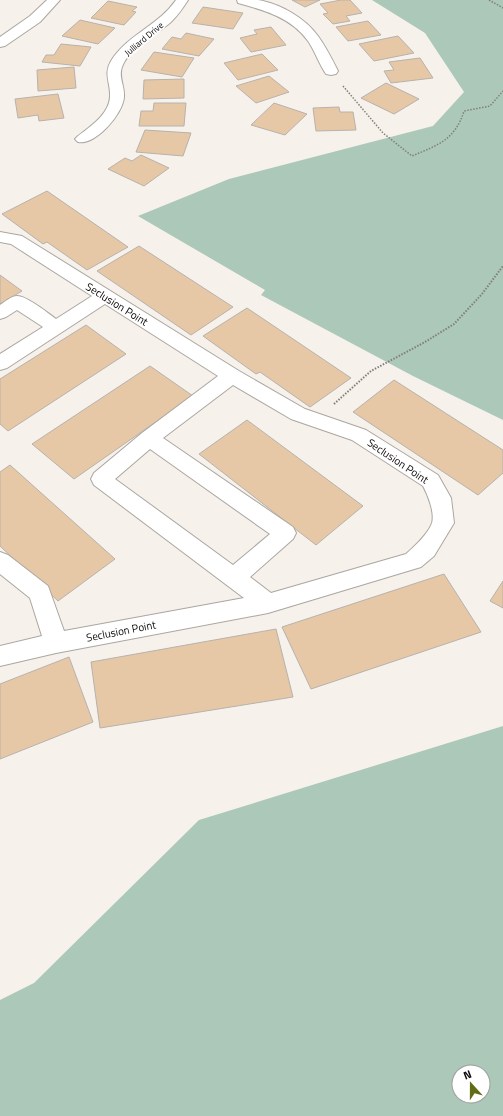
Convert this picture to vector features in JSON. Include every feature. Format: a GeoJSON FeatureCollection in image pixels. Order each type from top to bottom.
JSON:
{"type":"FeatureCollection","features":[{"type":"Feature","properties":{"kind":"street"},"geometry":{"type":"LineString","coordinates":[[0,43],[35,19],[54,0]]}},
{"type":"Feature","properties":{"kind":"street","name":"Julliard Drive"},"geometry":{"type":"LineString","coordinates":[[83,139],[104,122],[112,110],[116,97],[114,71],[119,60],[129,49],[169,18],[177,9],[182,0]]}},
{"type":"Feature","properties":{"kind":"street"},"geometry":{"type":"LineString","coordinates":[[243,0],[280,12],[292,18],[305,28],[314,39],[331,71]]}},
{"type":"Feature","properties":{"kind":"street","name":"Seclusion Point"},"geometry":{"type":"LineString","coordinates":[[0,237],[16,240],[232,376],[298,414],[359,435],[431,480],[440,498],[443,523],[426,550],[413,561],[268,603],[56,643],[0,656]]}},
{"type":"Feature","properties":{"kind":"street"},"geometry":{"type":"LineString","coordinates":[[0,363],[105,296]]}},
{"type":"Feature","properties":{"kind":"street"},"geometry":{"type":"LineString","coordinates":[[0,313],[17,302],[56,327]]}},
{"type":"Feature","properties":{"kind":"street"},"geometry":{"type":"LineString","coordinates":[[232,376],[149,438],[101,479],[268,603]]}},
{"type":"Feature","properties":{"kind":"street"},"geometry":{"type":"LineString","coordinates":[[149,438],[285,533],[234,578]]}},
{"type":"Feature","properties":{"kind":"street"},"geometry":{"type":"LineString","coordinates":[[0,561],[40,593],[56,643]]}},
{"type":"Feature","properties":{"kind":"path"},"geometry":{"type":"LineString","coordinates":[[489,0],[503,8]]}},
{"type":"Feature","properties":{"kind":"path"},"geometry":{"type":"LineString","coordinates":[[343,86],[378,129],[402,150],[412,156],[444,143],[461,125],[464,110],[490,106],[503,91]]}},
{"type":"Feature","properties":{"kind":"path"},"geometry":{"type":"LineString","coordinates":[[316,420],[371,371],[425,342],[454,324],[482,294],[503,266]]}},
{"type":"Feature","properties":{"kind":"green space"},"geometry":{"type":"Polygon","coordinates":[[[372,0],[503,0],[503,420],[413,376],[261,295],[265,290],[138,216],[229,179],[433,126],[464,92],[425,33],[372,0]]]}},
{"type":"Feature","properties":{"kind":"green space"},"geometry":{"type":"Polygon","coordinates":[[[503,726],[503,1116],[0,1116],[0,1000],[34,983],[199,820],[503,726]]]}},
{"type":"Feature","properties":{"kind":"building"},"geometry":{"type":"Polygon","coordinates":[[[292,0],[320,0],[305,7],[292,0]]]}},
{"type":"Feature","properties":{"kind":"building"},"geometry":{"type":"Polygon","coordinates":[[[350,0],[362,13],[346,16],[350,21],[333,24],[323,14],[328,13],[320,4],[350,0]]]}},
{"type":"Feature","properties":{"kind":"building"},"geometry":{"type":"Polygon","coordinates":[[[108,1],[137,7],[132,11],[136,12],[124,25],[91,18],[108,1]]]}},
{"type":"Feature","properties":{"kind":"building"},"geometry":{"type":"Polygon","coordinates":[[[203,7],[243,13],[233,29],[192,23],[203,7]]]}},
{"type":"Feature","properties":{"kind":"building"},"geometry":{"type":"Polygon","coordinates":[[[80,20],[115,28],[98,44],[62,36],[80,20]]]}},
{"type":"Feature","properties":{"kind":"building"},"geometry":{"type":"Polygon","coordinates":[[[368,21],[381,35],[348,41],[336,27],[368,21]]]}},
{"type":"Feature","properties":{"kind":"building"},"geometry":{"type":"Polygon","coordinates":[[[271,27],[286,45],[251,52],[240,38],[257,34],[254,30],[271,27]]]}},
{"type":"Feature","properties":{"kind":"building"},"geometry":{"type":"Polygon","coordinates":[[[186,33],[214,39],[199,56],[162,49],[172,37],[181,39],[186,33]]]}},
{"type":"Feature","properties":{"kind":"building"},"geometry":{"type":"Polygon","coordinates":[[[398,36],[414,53],[374,61],[359,44],[398,36]]]}},
{"type":"Feature","properties":{"kind":"building"},"geometry":{"type":"Polygon","coordinates":[[[61,44],[91,47],[80,66],[42,62],[46,55],[54,55],[61,44]]]}},
{"type":"Feature","properties":{"kind":"building"},"geometry":{"type":"Polygon","coordinates":[[[154,52],[194,58],[182,77],[141,70],[154,52]]]}},
{"type":"Feature","properties":{"kind":"building"},"geometry":{"type":"Polygon","coordinates":[[[262,54],[278,70],[238,80],[224,63],[262,54]]]}},
{"type":"Feature","properties":{"kind":"building"},"geometry":{"type":"Polygon","coordinates":[[[420,58],[433,78],[391,83],[384,71],[394,70],[389,62],[420,58]]]}},
{"type":"Feature","properties":{"kind":"building"},"geometry":{"type":"Polygon","coordinates":[[[74,67],[76,88],[38,91],[37,70],[74,67]]]}},
{"type":"Feature","properties":{"kind":"building"},"geometry":{"type":"Polygon","coordinates":[[[269,76],[289,92],[256,103],[236,86],[269,76]]]}},
{"type":"Feature","properties":{"kind":"building"},"geometry":{"type":"Polygon","coordinates":[[[184,79],[184,98],[143,99],[144,80],[184,79]]]}},
{"type":"Feature","properties":{"kind":"building"},"geometry":{"type":"Polygon","coordinates":[[[386,83],[419,99],[394,114],[361,98],[386,83]]]}},
{"type":"Feature","properties":{"kind":"building"},"geometry":{"type":"Polygon","coordinates":[[[58,94],[64,118],[39,121],[38,115],[18,118],[15,99],[58,94]]]}},
{"type":"Feature","properties":{"kind":"building"},"geometry":{"type":"Polygon","coordinates":[[[154,103],[186,103],[184,126],[139,126],[141,111],[153,111],[154,103]]]}},
{"type":"Feature","properties":{"kind":"building"},"geometry":{"type":"Polygon","coordinates":[[[274,103],[307,114],[285,135],[251,125],[274,103]]]}},
{"type":"Feature","properties":{"kind":"building"},"geometry":{"type":"Polygon","coordinates":[[[339,107],[340,112],[353,112],[356,130],[316,131],[313,108],[339,107]]]}},
{"type":"Feature","properties":{"kind":"building"},"geometry":{"type":"Polygon","coordinates":[[[145,130],[191,133],[183,156],[136,152],[145,130]]]}},
{"type":"Feature","properties":{"kind":"building"},"geometry":{"type":"Polygon","coordinates":[[[141,155],[169,168],[144,186],[108,169],[125,158],[132,161],[141,155]]]}},
{"type":"Feature","properties":{"kind":"building"},"geometry":{"type":"Polygon","coordinates":[[[47,191],[128,247],[87,270],[47,242],[43,244],[2,214],[47,191]]]}},
{"type":"Feature","properties":{"kind":"building"},"geometry":{"type":"Polygon","coordinates":[[[139,246],[233,307],[191,335],[97,271],[139,246]]]}},
{"type":"Feature","properties":{"kind":"building"},"geometry":{"type":"Polygon","coordinates":[[[0,275],[22,291],[0,304],[0,275]]]}},
{"type":"Feature","properties":{"kind":"building"},"geometry":{"type":"Polygon","coordinates":[[[247,308],[351,378],[310,407],[260,372],[256,374],[203,336],[247,308]]]}},
{"type":"Feature","properties":{"kind":"building"},"geometry":{"type":"Polygon","coordinates":[[[86,325],[126,354],[8,431],[0,424],[0,379],[86,325]]]}},
{"type":"Feature","properties":{"kind":"building"},"geometry":{"type":"Polygon","coordinates":[[[150,366],[193,396],[74,479],[32,444],[150,366]]]}},
{"type":"Feature","properties":{"kind":"building"},"geometry":{"type":"Polygon","coordinates":[[[394,380],[503,450],[503,473],[478,495],[353,412],[394,380]]]}},
{"type":"Feature","properties":{"kind":"building"},"geometry":{"type":"Polygon","coordinates":[[[247,420],[363,506],[316,545],[199,454],[247,420]]]}},
{"type":"Feature","properties":{"kind":"building"},"geometry":{"type":"Polygon","coordinates":[[[10,465],[115,559],[58,601],[0,546],[0,472],[10,465]]]}},
{"type":"Feature","properties":{"kind":"building"},"geometry":{"type":"Polygon","coordinates":[[[444,574],[481,632],[311,689],[282,627],[444,574]]]}},
{"type":"Feature","properties":{"kind":"building"},"geometry":{"type":"Polygon","coordinates":[[[503,581],[503,608],[490,601],[503,581]]]}},
{"type":"Feature","properties":{"kind":"building"},"geometry":{"type":"Polygon","coordinates":[[[276,629],[293,697],[100,728],[91,662],[276,629]]]}},
{"type":"Feature","properties":{"kind":"building"},"geometry":{"type":"Polygon","coordinates":[[[69,657],[93,722],[0,759],[0,684],[69,657]]]}}]}
